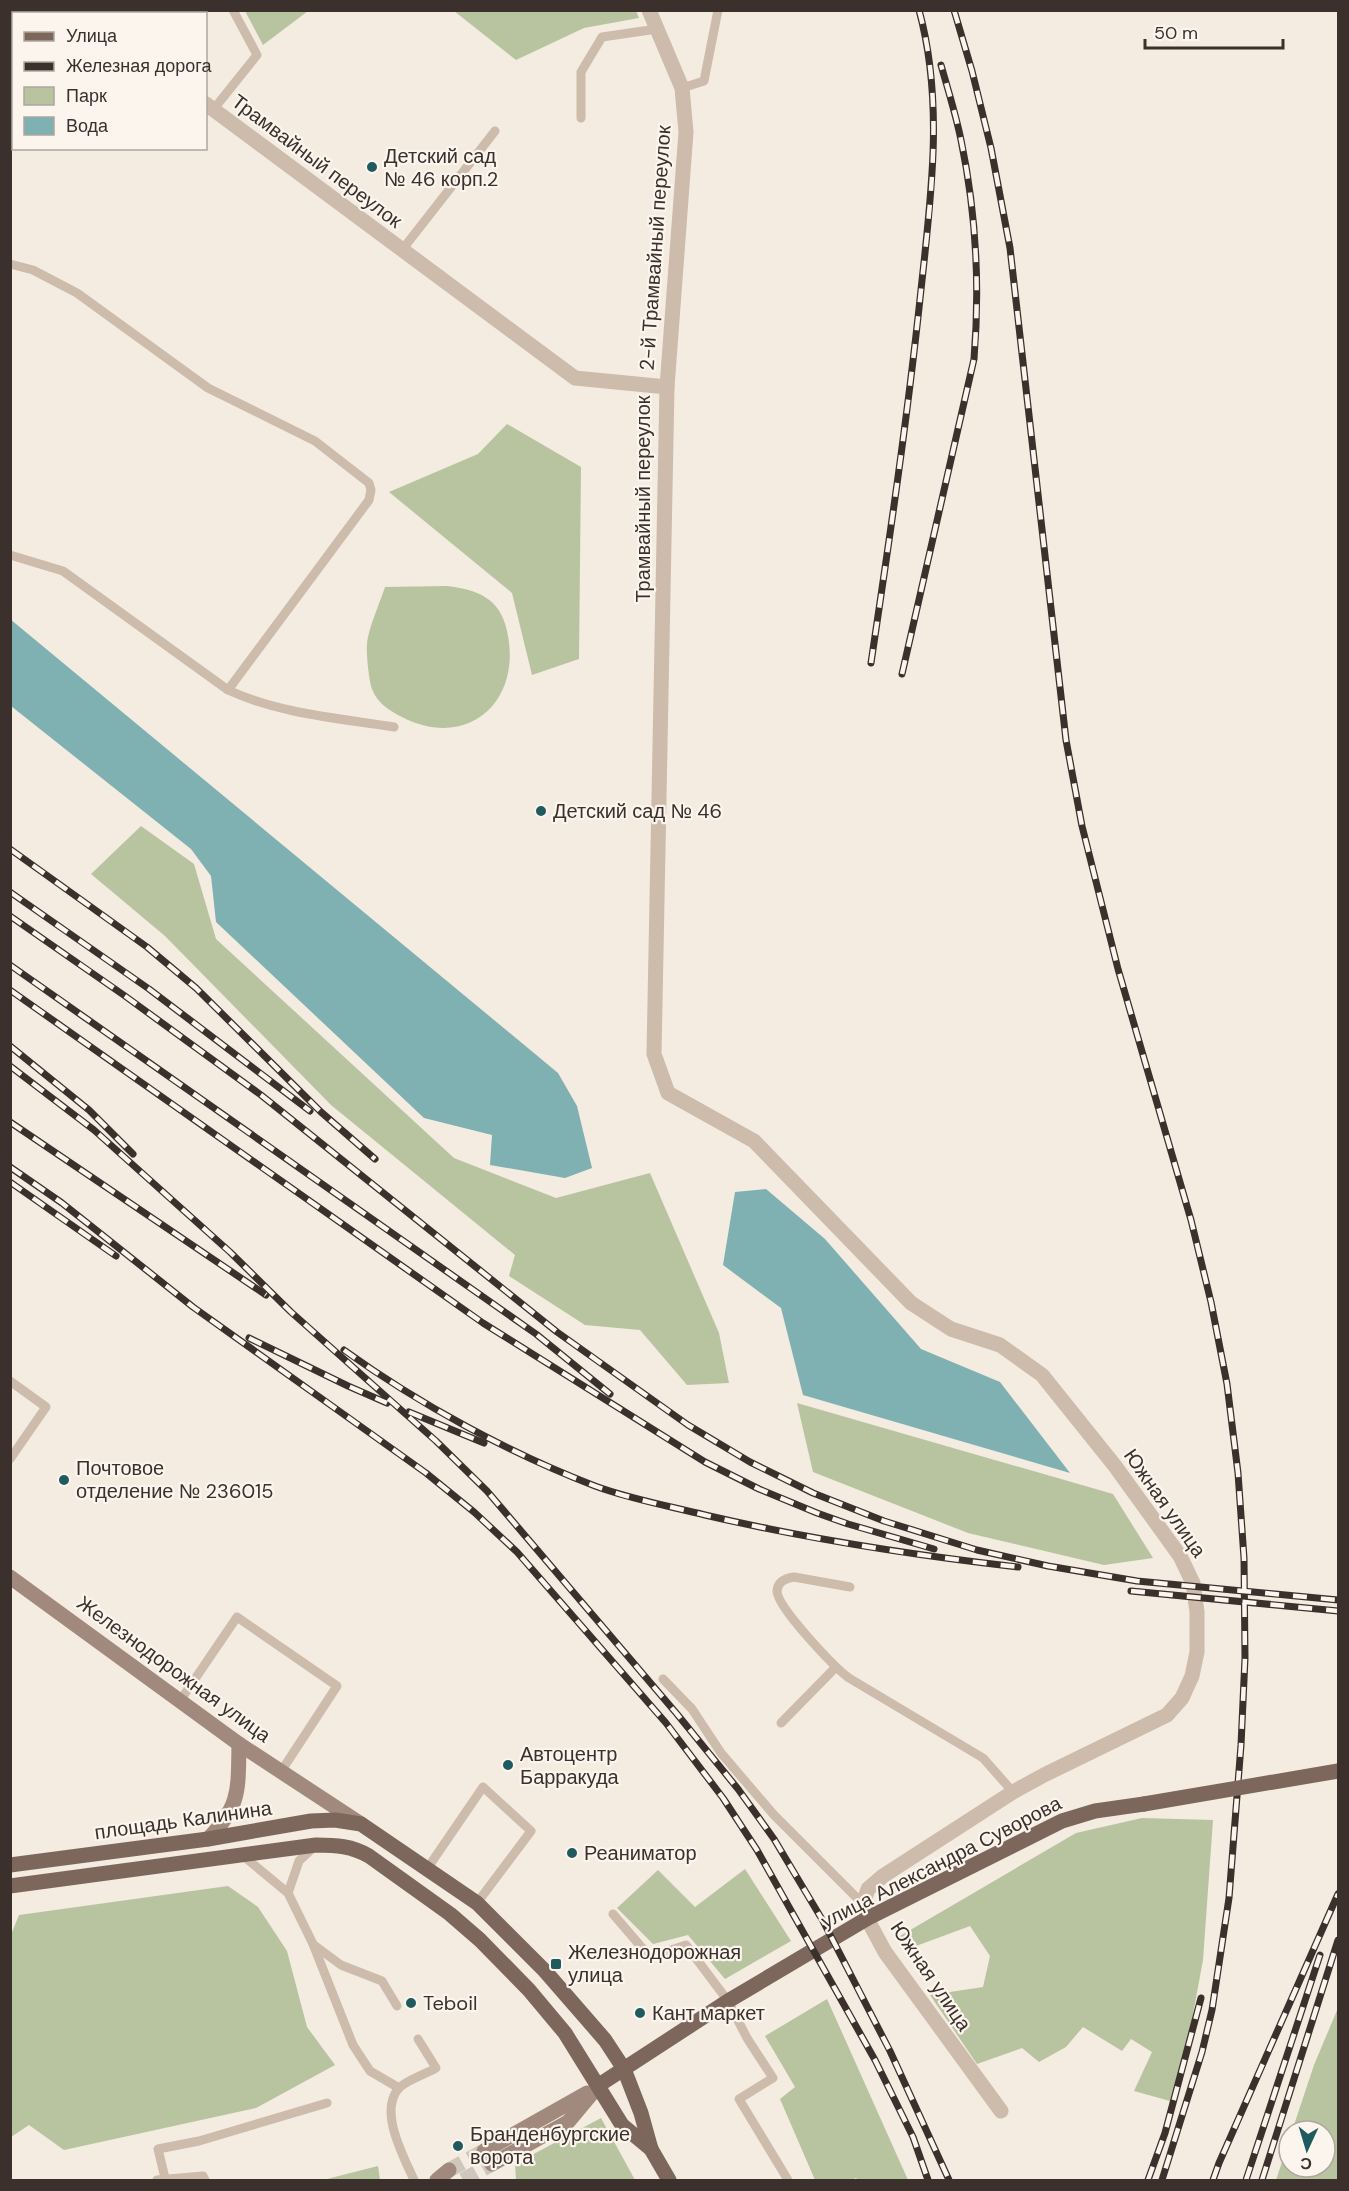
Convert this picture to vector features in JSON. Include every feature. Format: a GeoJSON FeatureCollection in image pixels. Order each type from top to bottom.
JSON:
{"type":"FeatureCollection","features":[{"type":"Feature","properties":{"kind":"main road","name":"улица Александра Суворова"},"geometry":{"type":"LineString","coordinates":[[599,2085],[866,1911],[1062,1821],[1095,1811],[1338,1771]]}},
{"type":"Feature","properties":{"kind":"main road","name":"площадь Калинина"},"geometry":{"type":"LineString","coordinates":[[10,1865],[208,1839],[311,1821],[335,1820],[361,1824]]}},
{"type":"Feature","properties":{"kind":"main road","name":"Железнодорожная улица"},"geometry":{"type":"LineString","coordinates":[[361,1824],[477,1902],[545,1971],[605,2040],[624,2069],[641,2113],[651,2149],[669,2181]]}},
{"type":"Feature","properties":{"kind":"main road","name":"Железнодорожная улица"},"geometry":{"type":"LineString","coordinates":[[316,1845],[342,1845],[357,1849],[450,1914],[480,1940],[529,1990],[566,2033],[622,2125],[651,2149]]}},
{"type":"Feature","properties":{"kind":"main road"},"geometry":{"type":"LineString","coordinates":[[10,1886],[316,1845]]}},
{"type":"Feature","properties":{"kind":"street","name":"2-й Трамвайный переулок"},"geometry":{"type":"LineString","coordinates":[[649,10],[682,88],[686,132],[667,387]]}},
{"type":"Feature","properties":{"kind":"street","name":"Трамвайный переулок"},"geometry":{"type":"LineString","coordinates":[[209,107],[575,378],[667,387],[654,1054]]}},
{"type":"Feature","properties":{"kind":"street","name":"Южная улица"},"geometry":{"type":"LineString","coordinates":[[654,1054],[668,1093],[754,1141],[911,1303],[951,1329],[1000,1345],[1042,1375],[1115,1466],[1180,1556],[1193,1583],[1197,1612],[1197,1652],[1192,1676],[1182,1698],[1167,1715],[1013,1792],[883,1876],[868,1889],[866,1911],[885,1952],[1001,2111]]}},
{"type":"Feature","properties":{"kind":"street","name":"Железнодорожная улица"},"geometry":{"type":"LineString","coordinates":[[10,1577],[239,1744],[282,1770],[361,1824]]}},
{"type":"Feature","properties":{"kind":"street"},"geometry":{"type":"LineString","coordinates":[[208,1839],[226,1820],[238,1792],[239,1744]]}},
{"type":"Feature","properties":{"kind":"street"},"geometry":{"type":"LineString","coordinates":[[488,2157],[568,2122],[599,2085]]}},
{"type":"Feature","properties":{"kind":"lane"},"geometry":{"type":"LineString","coordinates":[[209,107],[257,55],[233,10]]}},
{"type":"Feature","properties":{"kind":"lane"},"geometry":{"type":"LineString","coordinates":[[682,88],[704,81],[718,10]]}},
{"type":"Feature","properties":{"kind":"lane"},"geometry":{"type":"LineString","coordinates":[[581,118],[581,72],[602,37],[657,29]]}},
{"type":"Feature","properties":{"kind":"lane"},"geometry":{"type":"LineString","coordinates":[[402,250],[495,131]]}},
{"type":"Feature","properties":{"kind":"lane"},"geometry":{"type":"LineString","coordinates":[[10,264],[33,270],[77,293],[208,388],[315,441],[369,483],[371,490],[369,500],[228,690]]}},
{"type":"Feature","properties":{"kind":"lane"},"geometry":{"type":"LineString","coordinates":[[10,555],[63,571],[228,690],[253,702],[292,711],[394,727]]}},
{"type":"Feature","properties":{"kind":"lane"},"geometry":{"type":"LineString","coordinates":[[10,1381],[46,1407],[10,1460]]}},
{"type":"Feature","properties":{"kind":"lane"},"geometry":{"type":"LineString","coordinates":[[850,1587],[786,1578],[777,1590],[781,1604],[835,1668],[983,1758],[1013,1792]]}},
{"type":"Feature","properties":{"kind":"lane"},"geometry":{"type":"LineString","coordinates":[[180,1701],[237,1617],[337,1686],[282,1770]]}},
{"type":"Feature","properties":{"kind":"lane"},"geometry":{"type":"LineString","coordinates":[[781,1723],[835,1668]]}},
{"type":"Feature","properties":{"kind":"lane"},"geometry":{"type":"LineString","coordinates":[[663,1679],[692,1709],[721,1753],[774,1815],[866,1911]]}},
{"type":"Feature","properties":{"kind":"lane"},"geometry":{"type":"LineString","coordinates":[[427,1869],[483,1787],[531,1831],[477,1902]]}},
{"type":"Feature","properties":{"kind":"lane"},"geometry":{"type":"LineString","coordinates":[[288,1893],[299,1861],[316,1845]]}},
{"type":"Feature","properties":{"kind":"lane"},"geometry":{"type":"LineString","coordinates":[[241,1854],[288,1893],[313,1944],[353,2045],[370,2071],[399,2088]]}},
{"type":"Feature","properties":{"kind":"lane"},"geometry":{"type":"LineString","coordinates":[[613,1914],[650,1957],[686,1945],[728,2001],[773,2078],[739,2099],[788,2181]]}},
{"type":"Feature","properties":{"kind":"lane"},"geometry":{"type":"LineString","coordinates":[[313,1944],[341,1965],[382,1981],[397,2006]]}},
{"type":"Feature","properties":{"kind":"lane"},"geometry":{"type":"LineString","coordinates":[[414,2181],[393,2130],[390,2107],[399,2088],[436,2068],[418,2039]]}},
{"type":"Feature","properties":{"kind":"lane"},"geometry":{"type":"LineString","coordinates":[[205,2181],[203,2176],[161,2180],[158,2149],[199,2140],[327,2103]]}},
{"type":"Feature","properties":{"kind":"green space"},"geometry":{"type":"Polygon","coordinates":[[[245,11],[308,11],[263,45],[245,11]]]}},
{"type":"Feature","properties":{"kind":"green space"},"geometry":{"type":"Polygon","coordinates":[[[454,11],[636,11],[639,18],[584,28],[516,60],[454,11]]]}},
{"type":"Feature","properties":{"kind":"green space"},"geometry":{"type":"Polygon","coordinates":[[[507,424],[581,467],[579,659],[532,675],[512,593],[389,492],[478,454],[507,424]]]}},
{"type":"Feature","properties":{"kind":"green space"},"geometry":{"type":"Polygon","coordinates":[[[447,586],[478,593],[493,603],[504,620],[510,656],[507,679],[498,698],[485,713],[468,723],[448,728],[426,726],[402,717],[381,702],[374,694],[371,685],[367,648],[370,631],[385,587],[447,586]]]}},
{"type":"Feature","properties":{"kind":"green space"},"geometry":{"type":"Polygon","coordinates":[[[141,826],[194,864],[216,939],[454,1158],[556,1198],[650,1173],[719,1333],[729,1383],[687,1385],[640,1330],[585,1325],[509,1276],[515,1255],[331,1105],[165,936],[91,874],[141,826]]]}},
{"type":"Feature","properties":{"kind":"green space"},"geometry":{"type":"Polygon","coordinates":[[[797,1403],[1113,1494],[1153,1558],[1104,1565],[968,1533],[813,1472],[797,1403]]]}},
{"type":"Feature","properties":{"kind":"green space"},"geometry":{"type":"Polygon","coordinates":[[[1142,1818],[1213,1820],[1203,1960],[1188,2041],[1170,2101],[1134,2091],[1152,2052],[1131,2039],[1122,2051],[1083,2027],[1066,2047],[1039,2062],[1022,2048],[977,2064],[930,1995],[983,1987],[990,1956],[970,1926],[908,1949],[900,1936],[1076,1833],[1142,1818]]]}},
{"type":"Feature","properties":{"kind":"green space"},"geometry":{"type":"Polygon","coordinates":[[[745,1869],[791,1941],[725,1979],[688,1935],[653,1944],[617,1908],[658,1870],[695,1907],[745,1869]]]}},
{"type":"Feature","properties":{"kind":"green space"},"geometry":{"type":"Polygon","coordinates":[[[228,1886],[258,1907],[287,1951],[307,2027],[335,2065],[256,2108],[64,2150],[29,2125],[11,2137],[10,1937],[19,1915],[228,1886]]]}},
{"type":"Feature","properties":{"kind":"green space"},"geometry":{"type":"Polygon","coordinates":[[[827,1999],[908,2180],[858,2180],[856,2178],[852,2180],[815,2180],[780,2099],[795,2087],[765,2036],[827,1999]]]}},
{"type":"Feature","properties":{"kind":"green space"},"geometry":{"type":"Polygon","coordinates":[[[1338,2008],[1338,2180],[1276,2180],[1277,2177],[1277,2179],[1337,2179],[1337,2119],[1296,2119],[1314,2065],[1338,2008]]]}},
{"type":"Feature","properties":{"kind":"green space"},"geometry":{"type":"Polygon","coordinates":[[[601,2118],[635,2180],[516,2180],[515,2164],[601,2118]]]}},
{"type":"Feature","properties":{"kind":"green space"},"geometry":{"type":"Polygon","coordinates":[[[378,2166],[380,2180],[323,2180],[378,2166]]]}},
{"type":"Feature","properties":{"kind":"water"},"geometry":{"type":"Polygon","coordinates":[[[10,619],[558,1073],[577,1106],[592,1168],[565,1178],[490,1165],[492,1135],[424,1118],[216,922],[211,876],[191,849],[11,706],[10,619]]]}},
{"type":"Feature","properties":{"kind":"water"},"geometry":{"type":"Polygon","coordinates":[[[766,1189],[825,1239],[921,1349],[1000,1382],[1070,1473],[803,1395],[781,1308],[723,1265],[735,1192],[766,1189]]]}},
{"type":"Feature","properties":{"kind":"tunnel"},"geometry":{"type":"LineString","coordinates":[[449,2170],[484,2151]]}},
{"type":"Feature","properties":{"kind":"tunnel"},"geometry":{"type":"LineString","coordinates":[[463,2180],[492,2164]]}},
{"type":"Feature","properties":{"kind":"railway"},"geometry":{"type":"LineString","coordinates":[[871,663],[909,390],[931,191],[932,82],[919,10]]}},
{"type":"Feature","properties":{"kind":"railway"},"geometry":{"type":"LineString","coordinates":[[954,10],[991,148],[1010,248],[1066,740],[1082,826],[1118,969],[1191,1220],[1211,1302],[1227,1384],[1238,1473],[1244,1558],[1245,1658],[1229,1898],[1212,2010],[1202,2052],[1162,2180]]}},
{"type":"Feature","properties":{"kind":"railway"},"geometry":{"type":"LineString","coordinates":[[902,674],[974,359],[976,332],[975,249],[970,194],[959,131],[941,65]]}},
{"type":"Feature","properties":{"kind":"railway"},"geometry":{"type":"LineString","coordinates":[[10,849],[147,947],[196,988],[321,1112],[375,1159]]}},
{"type":"Feature","properties":{"kind":"railway"},"geometry":{"type":"LineString","coordinates":[[10,892],[149,989],[310,1111]]}},
{"type":"Feature","properties":{"kind":"railway"},"geometry":{"type":"LineString","coordinates":[[10,916],[261,1095],[557,1332],[688,1425],[750,1462],[813,1493],[884,1521],[977,1550],[1048,1566],[1137,1581],[1338,1600]]}},
{"type":"Feature","properties":{"kind":"railway"},"geometry":{"type":"LineString","coordinates":[[10,965],[536,1334],[610,1394]]}},
{"type":"Feature","properties":{"kind":"railway"},"geometry":{"type":"LineString","coordinates":[[10,990],[483,1323],[705,1462],[759,1489],[817,1513],[934,1549]]}},
{"type":"Feature","properties":{"kind":"railway"},"geometry":{"type":"LineString","coordinates":[[10,1046],[89,1110],[133,1154]]}},
{"type":"Feature","properties":{"kind":"railway"},"geometry":{"type":"LineString","coordinates":[[10,1066],[94,1130],[230,1252],[291,1312],[436,1441],[487,1491],[677,1714],[738,1789],[774,1839],[823,1921],[890,2051],[949,2180]]}},
{"type":"Feature","properties":{"kind":"railway"},"geometry":{"type":"LineString","coordinates":[[10,1122],[266,1295]]}},
{"type":"Feature","properties":{"kind":"railway"},"geometry":{"type":"LineString","coordinates":[[10,1167],[62,1203],[193,1307],[426,1473],[474,1512],[517,1552],[666,1723],[723,1798],[757,1850],[875,2060],[913,2137],[928,2180]]}},
{"type":"Feature","properties":{"kind":"railway"},"geometry":{"type":"LineString","coordinates":[[10,1182],[116,1256]]}},
{"type":"Feature","properties":{"kind":"railway"},"geometry":{"type":"LineString","coordinates":[[249,1338],[387,1403]]}},
{"type":"Feature","properties":{"kind":"railway"},"geometry":{"type":"LineString","coordinates":[[344,1350],[465,1426],[530,1458],[608,1491],[744,1524],[821,1539],[1018,1567]]}},
{"type":"Feature","properties":{"kind":"railway"},"geometry":{"type":"LineString","coordinates":[[409,1412],[484,1443]]}},
{"type":"Feature","properties":{"kind":"railway"},"geometry":{"type":"LineString","coordinates":[[1131,1591],[1338,1611]]}},
{"type":"Feature","properties":{"kind":"railway"},"geometry":{"type":"LineString","coordinates":[[1213,2180],[1338,1894]]}},
{"type":"Feature","properties":{"kind":"railway"},"geometry":{"type":"LineString","coordinates":[[1262,2180],[1338,1940]]}},
{"type":"Feature","properties":{"kind":"railway"},"geometry":{"type":"LineString","coordinates":[[1246,2180],[1320,1955]]}},
{"type":"Feature","properties":{"kind":"railway"},"geometry":{"type":"LineString","coordinates":[[1148,2180],[1165,2133],[1201,1998]]}},
{"type":"Feature","properties":{"kind":"place","name":"Детский сад № 46 корп.2"},"geometry":{"type":"Point","coordinates":[372,167]}},
{"type":"Feature","properties":{"kind":"place","name":"Детский сад № 46"},"geometry":{"type":"Point","coordinates":[541,811]}},
{"type":"Feature","properties":{"kind":"place","name":"Почтовое отделение № 236015"},"geometry":{"type":"Point","coordinates":[64,1480]}},
{"type":"Feature","properties":{"kind":"place","name":"Автоцентр Барракуда"},"geometry":{"type":"Point","coordinates":[508,1765]}},
{"type":"Feature","properties":{"kind":"place","name":"Реаниматор"},"geometry":{"type":"Point","coordinates":[572,1853]}},
{"type":"Feature","properties":{"kind":"place","name":"Железнодорожная улица"},"geometry":{"type":"Point","coordinates":[556,1964]}},
{"type":"Feature","properties":{"kind":"place","name":"Teboil"},"geometry":{"type":"Point","coordinates":[411,2003]}},
{"type":"Feature","properties":{"kind":"place","name":"Кант маркет"},"geometry":{"type":"Point","coordinates":[640,2013]}},
{"type":"Feature","properties":{"kind":"place","name":"Бранденбургские ворота"},"geometry":{"type":"Point","coordinates":[458,2146]}}]}
